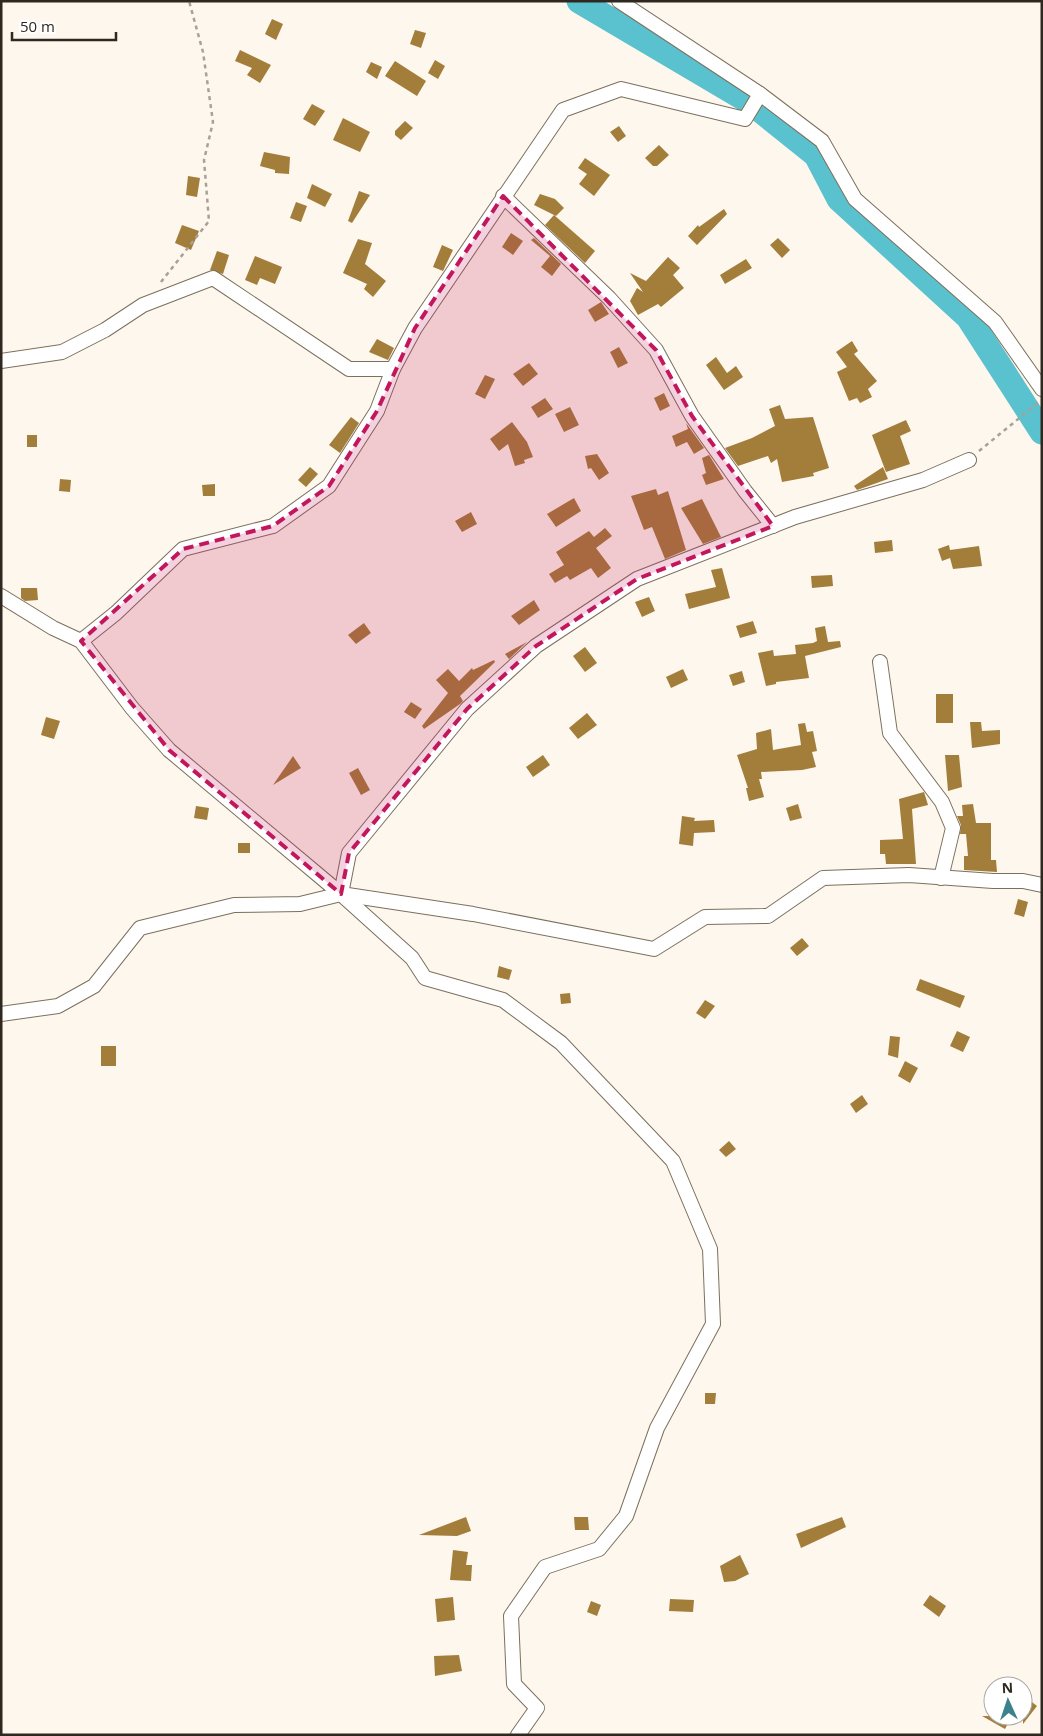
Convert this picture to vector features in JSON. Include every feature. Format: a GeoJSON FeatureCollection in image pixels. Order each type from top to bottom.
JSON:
{"type":"FeatureCollection","features":[{"type":"Feature","properties":{"kind":"street"},"geometry":{"type":"LineString","coordinates":[[619,1],[758,99],[822,141],[855,199],[995,322],[1042,389]]}},
{"type":"Feature","properties":{"kind":"street"},"geometry":{"type":"LineString","coordinates":[[80,642],[116,613],[183,549],[273,526],[329,486],[377,411],[393,369],[415,328],[563,110],[621,89],[745,119],[758,99]]}},
{"type":"Feature","properties":{"kind":"street"},"geometry":{"type":"LineString","coordinates":[[503,196],[609,298],[656,350],[692,416],[745,491],[773,526]]}},
{"type":"Feature","properties":{"kind":"street"},"geometry":{"type":"LineString","coordinates":[[1,361],[62,352],[104,330],[143,305],[213,278],[350,369],[393,369]]}},
{"type":"Feature","properties":{"kind":"street"},"geometry":{"type":"LineString","coordinates":[[341,894],[349,854],[467,709],[536,646],[637,579],[795,517],[923,480],[969,460]]}},
{"type":"Feature","properties":{"kind":"street"},"geometry":{"type":"LineString","coordinates":[[1,596],[80,642],[132,708],[170,750],[341,894],[412,958],[424,978],[503,1000],[561,1043],[673,1161],[710,1249],[713,1324],[657,1428],[626,1516],[599,1549],[545,1567],[511,1616],[514,1684],[537,1708],[518,1735]]}},
{"type":"Feature","properties":{"kind":"street"},"geometry":{"type":"LineString","coordinates":[[880,662],[890,733],[942,802],[953,828],[941,878]]}},
{"type":"Feature","properties":{"kind":"street"},"geometry":{"type":"LineString","coordinates":[[1,1014],[58,1006],[94,986],[140,928],[234,905],[300,904],[341,894],[474,914],[654,949],[705,917],[768,916],[823,878],[909,875],[1023,881],[1042,885]]}},
{"type":"Feature","properties":{"kind":"path"},"geometry":{"type":"LineString","coordinates":[[161,282],[209,222],[204,160],[213,122],[203,52],[188,1]]}},
{"type":"Feature","properties":{"kind":"path"},"geometry":{"type":"LineString","coordinates":[[969,460],[1033,406]]}},
{"type":"Feature","properties":{"kind":"highlighted area"},"geometry":{"type":"Polygon","coordinates":[[[503,196],[656,350],[692,416],[773,526],[637,579],[536,646],[467,709],[349,853],[341,894],[169,750],[81,641],[183,549],[273,526],[329,486],[377,411],[415,328],[503,196]]]}},
{"type":"Feature","properties":{"kind":"building"},"geometry":{"type":"Polygon","coordinates":[[[272,19],[283,24],[276,40],[265,34],[272,19]]]}},
{"type":"Feature","properties":{"kind":"building"},"geometry":{"type":"Polygon","coordinates":[[[415,30],[426,33],[421,48],[410,44],[415,30]]]}},
{"type":"Feature","properties":{"kind":"building"},"geometry":{"type":"Polygon","coordinates":[[[240,50],[271,65],[260,83],[247,75],[252,68],[235,61],[240,50]]]}},
{"type":"Feature","properties":{"kind":"building"},"geometry":{"type":"Polygon","coordinates":[[[435,60],[445,66],[438,79],[428,73],[435,60]]]}},
{"type":"Feature","properties":{"kind":"building"},"geometry":{"type":"Polygon","coordinates":[[[395,61],[426,81],[417,96],[385,76],[395,61]]]}},
{"type":"Feature","properties":{"kind":"building"},"geometry":{"type":"Polygon","coordinates":[[[371,62],[382,67],[377,79],[366,72],[371,62]]]}},
{"type":"Feature","properties":{"kind":"building"},"geometry":{"type":"Polygon","coordinates":[[[312,104],[325,111],[315,126],[303,119],[312,104]]]}},
{"type":"Feature","properties":{"kind":"building"},"geometry":{"type":"Polygon","coordinates":[[[343,118],[370,132],[360,152],[333,140],[343,118]]]}},
{"type":"Feature","properties":{"kind":"building"},"geometry":{"type":"Polygon","coordinates":[[[405,121],[413,128],[401,140],[395,135],[395,131],[405,121]]]}},
{"type":"Feature","properties":{"kind":"building"},"geometry":{"type":"Polygon","coordinates":[[[619,126],[626,136],[618,142],[610,132],[619,126]]]}},
{"type":"Feature","properties":{"kind":"building"},"geometry":{"type":"Polygon","coordinates":[[[659,145],[669,155],[657,166],[653,166],[645,158],[659,145]]]}},
{"type":"Feature","properties":{"kind":"building"},"geometry":{"type":"Polygon","coordinates":[[[264,152],[290,157],[289,174],[275,173],[275,170],[260,166],[264,152]]]}},
{"type":"Feature","properties":{"kind":"building"},"geometry":{"type":"Polygon","coordinates":[[[585,158],[610,175],[594,196],[579,184],[587,174],[578,168],[585,158]]]}},
{"type":"Feature","properties":{"kind":"building"},"geometry":{"type":"Polygon","coordinates":[[[188,176],[200,178],[197,197],[186,195],[188,176]]]}},
{"type":"Feature","properties":{"kind":"building"},"geometry":{"type":"Polygon","coordinates":[[[312,184],[332,194],[325,207],[307,198],[312,184]]]}},
{"type":"Feature","properties":{"kind":"building"},"geometry":{"type":"Polygon","coordinates":[[[359,191],[370,195],[352,223],[348,221],[359,191]]]}},
{"type":"Feature","properties":{"kind":"building"},"geometry":{"type":"Polygon","coordinates":[[[540,194],[555,199],[564,208],[556,216],[534,205],[540,194]]]}},
{"type":"Feature","properties":{"kind":"building"},"geometry":{"type":"Polygon","coordinates":[[[296,202],[307,206],[301,222],[290,218],[296,202]]]}},
{"type":"Feature","properties":{"kind":"building"},"geometry":{"type":"Polygon","coordinates":[[[724,209],[727,214],[697,245],[688,236],[698,225],[699,227],[724,209]]]}},
{"type":"Feature","properties":{"kind":"building"},"geometry":{"type":"Polygon","coordinates":[[[554,215],[595,251],[585,263],[545,225],[554,215]]]}},
{"type":"Feature","properties":{"kind":"building"},"geometry":{"type":"Polygon","coordinates":[[[182,225],[199,231],[191,250],[175,243],[182,225]]]}},
{"type":"Feature","properties":{"kind":"building"},"geometry":{"type":"Polygon","coordinates":[[[511,233],[523,241],[513,255],[502,247],[511,233]]]}},
{"type":"Feature","properties":{"kind":"building"},"geometry":{"type":"Polygon","coordinates":[[[534,238],[561,264],[552,276],[541,267],[550,256],[531,240],[534,238]]]}},
{"type":"Feature","properties":{"kind":"building"},"geometry":{"type":"Polygon","coordinates":[[[778,238],[790,250],[782,258],[770,245],[778,238]]]}},
{"type":"Feature","properties":{"kind":"building"},"geometry":{"type":"Polygon","coordinates":[[[358,239],[372,243],[365,264],[386,281],[373,297],[364,289],[367,284],[343,273],[358,239]]]}},
{"type":"Feature","properties":{"kind":"building"},"geometry":{"type":"Polygon","coordinates":[[[442,245],[453,250],[443,271],[433,267],[442,245]]]}},
{"type":"Feature","properties":{"kind":"building"},"geometry":{"type":"Polygon","coordinates":[[[217,251],[229,255],[223,274],[210,270],[217,251]]]}},
{"type":"Feature","properties":{"kind":"building"},"geometry":{"type":"Polygon","coordinates":[[[255,256],[282,267],[275,284],[260,278],[257,285],[245,280],[255,256]]]}},
{"type":"Feature","properties":{"kind":"building"},"geometry":{"type":"Polygon","coordinates":[[[668,257],[680,268],[673,275],[684,288],[661,307],[658,304],[638,315],[630,301],[637,288],[643,292],[630,273],[646,281],[668,257]]]}},
{"type":"Feature","properties":{"kind":"building"},"geometry":{"type":"Polygon","coordinates":[[[746,259],[752,268],[725,284],[720,275],[746,259]]]}},
{"type":"Feature","properties":{"kind":"building"},"geometry":{"type":"Polygon","coordinates":[[[601,302],[609,314],[595,322],[588,310],[601,302]]]}},
{"type":"Feature","properties":{"kind":"building"},"geometry":{"type":"Polygon","coordinates":[[[377,339],[394,348],[388,360],[369,352],[377,339]]]}},
{"type":"Feature","properties":{"kind":"building"},"geometry":{"type":"Polygon","coordinates":[[[852,341],[858,351],[854,354],[877,381],[868,389],[872,397],[860,403],[857,398],[849,401],[837,372],[847,367],[836,352],[852,341]]]}},
{"type":"Feature","properties":{"kind":"building"},"geometry":{"type":"Polygon","coordinates":[[[619,347],[628,363],[618,368],[610,352],[619,347]]]}},
{"type":"Feature","properties":{"kind":"building"},"geometry":{"type":"Polygon","coordinates":[[[716,357],[727,373],[736,366],[743,377],[724,390],[706,365],[716,357]]]}},
{"type":"Feature","properties":{"kind":"building"},"geometry":{"type":"Polygon","coordinates":[[[529,363],[538,374],[523,386],[513,374],[529,363]]]}},
{"type":"Feature","properties":{"kind":"building"},"geometry":{"type":"Polygon","coordinates":[[[485,375],[495,379],[485,399],[475,394],[485,375]]]}},
{"type":"Feature","properties":{"kind":"building"},"geometry":{"type":"Polygon","coordinates":[[[664,393],[670,406],[660,411],[654,398],[664,393]]]}},
{"type":"Feature","properties":{"kind":"building"},"geometry":{"type":"Polygon","coordinates":[[[545,398],[553,409],[538,418],[531,407],[545,398]]]}},
{"type":"Feature","properties":{"kind":"building"},"geometry":{"type":"Polygon","coordinates":[[[780,405],[785,419],[813,417],[829,468],[813,473],[814,476],[782,482],[777,459],[771,463],[768,456],[738,466],[725,448],[752,438],[775,426],[769,409],[780,405]]]}},
{"type":"Feature","properties":{"kind":"building"},"geometry":{"type":"Polygon","coordinates":[[[570,407],[579,425],[564,432],[555,414],[570,407]]]}},
{"type":"Feature","properties":{"kind":"building"},"geometry":{"type":"Polygon","coordinates":[[[351,417],[359,423],[340,453],[329,445],[351,417]]]}},
{"type":"Feature","properties":{"kind":"building"},"geometry":{"type":"Polygon","coordinates":[[[906,420],[911,431],[900,436],[910,464],[886,472],[872,435],[906,420]]]}},
{"type":"Feature","properties":{"kind":"building"},"geometry":{"type":"Polygon","coordinates":[[[512,422],[527,442],[533,457],[524,460],[525,463],[515,466],[508,444],[499,451],[490,439],[512,422]]]}},
{"type":"Feature","properties":{"kind":"building"},"geometry":{"type":"Polygon","coordinates":[[[686,423],[704,448],[694,454],[687,442],[676,447],[672,436],[688,429],[686,423]]]}},
{"type":"Feature","properties":{"kind":"building"},"geometry":{"type":"Polygon","coordinates":[[[27,435],[37,435],[37,447],[27,447],[27,435]]]}},
{"type":"Feature","properties":{"kind":"building"},"geometry":{"type":"Polygon","coordinates":[[[597,454],[609,473],[599,480],[591,468],[588,469],[585,456],[597,454]]]}},
{"type":"Feature","properties":{"kind":"building"},"geometry":{"type":"Polygon","coordinates":[[[709,455],[724,479],[706,485],[702,475],[706,473],[702,458],[709,455]]]}},
{"type":"Feature","properties":{"kind":"building"},"geometry":{"type":"Polygon","coordinates":[[[310,467],[318,474],[306,487],[298,480],[310,467]]]}},
{"type":"Feature","properties":{"kind":"building"},"geometry":{"type":"Polygon","coordinates":[[[883,467],[888,479],[857,490],[854,486],[883,467]]]}},
{"type":"Feature","properties":{"kind":"building"},"geometry":{"type":"Polygon","coordinates":[[[60,479],[71,480],[70,492],[59,491],[60,479]]]}},
{"type":"Feature","properties":{"kind":"building"},"geometry":{"type":"Polygon","coordinates":[[[215,484],[215,496],[203,496],[202,485],[215,484]]]}},
{"type":"Feature","properties":{"kind":"building"},"geometry":{"type":"Polygon","coordinates":[[[656,489],[658,495],[668,491],[686,550],[665,559],[652,527],[644,530],[631,496],[656,489]]]}},
{"type":"Feature","properties":{"kind":"building"},"geometry":{"type":"Polygon","coordinates":[[[574,498],[581,511],[556,527],[547,514],[574,498]]]}},
{"type":"Feature","properties":{"kind":"building"},"geometry":{"type":"Polygon","coordinates":[[[702,499],[721,537],[703,544],[681,508],[702,499]]]}},
{"type":"Feature","properties":{"kind":"building"},"geometry":{"type":"Polygon","coordinates":[[[471,512],[477,524],[462,532],[455,521],[471,512]]]}},
{"type":"Feature","properties":{"kind":"building"},"geometry":{"type":"Polygon","coordinates":[[[605,528],[612,536],[596,548],[611,568],[598,578],[591,568],[570,580],[567,576],[555,583],[549,574],[564,565],[556,552],[589,531],[594,537],[605,528]]]}},
{"type":"Feature","properties":{"kind":"building"},"geometry":{"type":"Polygon","coordinates":[[[892,540],[893,551],[875,553],[874,542],[892,540]]]}},
{"type":"Feature","properties":{"kind":"building"},"geometry":{"type":"Polygon","coordinates":[[[949,545],[950,550],[979,546],[982,566],[953,569],[950,558],[942,561],[938,549],[949,545]]]}},
{"type":"Feature","properties":{"kind":"building"},"geometry":{"type":"Polygon","coordinates":[[[722,568],[730,598],[689,609],[685,594],[716,587],[711,570],[722,568]]]}},
{"type":"Feature","properties":{"kind":"building"},"geometry":{"type":"Polygon","coordinates":[[[832,575],[833,586],[812,588],[811,576],[832,575]]]}},
{"type":"Feature","properties":{"kind":"building"},"geometry":{"type":"Polygon","coordinates":[[[21,588],[37,588],[38,600],[25,601],[21,598],[21,588]]]}},
{"type":"Feature","properties":{"kind":"building"},"geometry":{"type":"Polygon","coordinates":[[[649,597],[655,611],[642,617],[635,602],[649,597]]]}},
{"type":"Feature","properties":{"kind":"building"},"geometry":{"type":"Polygon","coordinates":[[[534,600],[540,610],[519,625],[511,616],[534,600]]]}},
{"type":"Feature","properties":{"kind":"building"},"geometry":{"type":"Polygon","coordinates":[[[753,621],[757,633],[740,638],[736,626],[753,621]]]}},
{"type":"Feature","properties":{"kind":"building"},"geometry":{"type":"Polygon","coordinates":[[[364,623],[371,633],[356,644],[348,635],[364,623]]]}},
{"type":"Feature","properties":{"kind":"building"},"geometry":{"type":"Polygon","coordinates":[[[825,626],[828,642],[840,641],[841,647],[805,656],[809,678],[776,682],[776,684],[766,686],[758,653],[773,650],[774,656],[796,654],[795,645],[817,641],[815,628],[825,626]]]}},
{"type":"Feature","properties":{"kind":"building"},"geometry":{"type":"Polygon","coordinates":[[[527,642],[509,659],[505,654],[527,642]]]}},
{"type":"Feature","properties":{"kind":"building"},"geometry":{"type":"Polygon","coordinates":[[[585,647],[597,663],[585,672],[573,656],[585,647]]]}},
{"type":"Feature","properties":{"kind":"building"},"geometry":{"type":"Polygon","coordinates":[[[494,660],[495,662],[460,696],[463,701],[460,704],[424,729],[422,726],[448,693],[436,680],[448,669],[459,681],[472,668],[473,670],[494,660]]]}},
{"type":"Feature","properties":{"kind":"building"},"geometry":{"type":"Polygon","coordinates":[[[683,669],[688,680],[671,688],[666,677],[683,669]]]}},
{"type":"Feature","properties":{"kind":"building"},"geometry":{"type":"Polygon","coordinates":[[[742,671],[745,682],[733,686],[729,675],[742,671]]]}},
{"type":"Feature","properties":{"kind":"building"},"geometry":{"type":"Polygon","coordinates":[[[936,694],[953,694],[953,723],[936,723],[936,694]]]}},
{"type":"Feature","properties":{"kind":"building"},"geometry":{"type":"Polygon","coordinates":[[[411,702],[422,709],[415,719],[404,712],[411,702]]]}},
{"type":"Feature","properties":{"kind":"building"},"geometry":{"type":"Polygon","coordinates":[[[587,713],[597,725],[578,739],[569,728],[587,713]]]}},
{"type":"Feature","properties":{"kind":"building"},"geometry":{"type":"Polygon","coordinates":[[[46,717],[60,721],[54,739],[41,735],[46,717]]]}},
{"type":"Feature","properties":{"kind":"building"},"geometry":{"type":"Polygon","coordinates":[[[970,722],[981,722],[982,731],[1000,730],[1000,744],[972,748],[970,722]]]}},
{"type":"Feature","properties":{"kind":"building"},"geometry":{"type":"Polygon","coordinates":[[[805,723],[807,732],[813,731],[817,751],[812,752],[816,767],[802,770],[761,772],[762,779],[759,779],[764,797],[749,801],[746,788],[748,788],[737,755],[757,749],[756,733],[771,729],[773,750],[801,745],[798,724],[805,723]]]}},
{"type":"Feature","properties":{"kind":"building"},"geometry":{"type":"Polygon","coordinates":[[[543,755],[550,765],[533,777],[526,767],[543,755]]]}},
{"type":"Feature","properties":{"kind":"building"},"geometry":{"type":"Polygon","coordinates":[[[945,755],[959,755],[962,787],[948,791],[945,755]]]}},
{"type":"Feature","properties":{"kind":"building"},"geometry":{"type":"Polygon","coordinates":[[[293,756],[301,768],[273,785],[293,756]]]}},
{"type":"Feature","properties":{"kind":"building"},"geometry":{"type":"Polygon","coordinates":[[[358,768],[370,790],[361,795],[349,773],[358,768]]]}},
{"type":"Feature","properties":{"kind":"building"},"geometry":{"type":"Polygon","coordinates":[[[924,792],[928,805],[912,809],[916,864],[886,864],[885,854],[880,854],[880,840],[903,839],[899,799],[924,792]]]}},
{"type":"Feature","properties":{"kind":"building"},"geometry":{"type":"Polygon","coordinates":[[[798,804],[802,818],[790,821],[786,808],[798,804]]]}},
{"type":"Feature","properties":{"kind":"building"},"geometry":{"type":"Polygon","coordinates":[[[973,804],[976,823],[991,823],[991,860],[996,860],[997,872],[964,870],[964,856],[968,856],[966,834],[960,834],[961,825],[957,816],[963,816],[962,805],[973,804]]]}},
{"type":"Feature","properties":{"kind":"building"},"geometry":{"type":"Polygon","coordinates":[[[196,806],[209,808],[207,820],[194,818],[196,806]]]}},
{"type":"Feature","properties":{"kind":"building"},"geometry":{"type":"Polygon","coordinates":[[[682,816],[695,818],[694,821],[714,820],[715,832],[694,833],[693,846],[679,844],[682,816]]]}},
{"type":"Feature","properties":{"kind":"building"},"geometry":{"type":"Polygon","coordinates":[[[238,843],[250,843],[250,853],[238,853],[238,843]]]}},
{"type":"Feature","properties":{"kind":"building"},"geometry":{"type":"Polygon","coordinates":[[[1018,899],[1028,902],[1024,917],[1014,914],[1018,899]]]}},
{"type":"Feature","properties":{"kind":"building"},"geometry":{"type":"Polygon","coordinates":[[[802,938],[809,946],[797,956],[790,948],[802,938]]]}},
{"type":"Feature","properties":{"kind":"building"},"geometry":{"type":"Polygon","coordinates":[[[499,966],[512,970],[509,980],[497,977],[499,966]]]}},
{"type":"Feature","properties":{"kind":"building"},"geometry":{"type":"Polygon","coordinates":[[[920,979],[965,996],[960,1008],[916,990],[920,979]]]}},
{"type":"Feature","properties":{"kind":"building"},"geometry":{"type":"Polygon","coordinates":[[[570,993],[571,1003],[561,1004],[560,994],[570,993]]]}},
{"type":"Feature","properties":{"kind":"building"},"geometry":{"type":"Polygon","coordinates":[[[705,1000],[715,1006],[705,1019],[696,1013],[705,1000]]]}},
{"type":"Feature","properties":{"kind":"building"},"geometry":{"type":"Polygon","coordinates":[[[957,1031],[970,1037],[963,1052],[950,1046],[957,1031]]]}},
{"type":"Feature","properties":{"kind":"building"},"geometry":{"type":"Polygon","coordinates":[[[890,1036],[900,1037],[898,1058],[888,1055],[890,1036]]]}},
{"type":"Feature","properties":{"kind":"building"},"geometry":{"type":"Polygon","coordinates":[[[101,1046],[116,1046],[116,1066],[101,1066],[101,1046]]]}},
{"type":"Feature","properties":{"kind":"building"},"geometry":{"type":"Polygon","coordinates":[[[905,1061],[918,1068],[910,1083],[898,1076],[905,1061]]]}},
{"type":"Feature","properties":{"kind":"building"},"geometry":{"type":"Polygon","coordinates":[[[862,1095],[868,1104],[856,1113],[850,1104],[862,1095]]]}},
{"type":"Feature","properties":{"kind":"building"},"geometry":{"type":"Polygon","coordinates":[[[729,1141],[736,1149],[726,1157],[719,1150],[729,1141]]]}},
{"type":"Feature","properties":{"kind":"building"},"geometry":{"type":"Polygon","coordinates":[[[705,1393],[716,1393],[715,1404],[705,1404],[705,1393]]]}},
{"type":"Feature","properties":{"kind":"building"},"geometry":{"type":"Polygon","coordinates":[[[466,1517],[471,1531],[457,1536],[419,1535],[466,1517]]]}},
{"type":"Feature","properties":{"kind":"building"},"geometry":{"type":"Polygon","coordinates":[[[574,1517],[588,1517],[589,1530],[575,1530],[574,1517]]]}},
{"type":"Feature","properties":{"kind":"building"},"geometry":{"type":"Polygon","coordinates":[[[842,1517],[846,1527],[801,1548],[796,1534],[842,1517]]]}},
{"type":"Feature","properties":{"kind":"building"},"geometry":{"type":"Polygon","coordinates":[[[453,1550],[468,1552],[466,1565],[472,1565],[471,1581],[450,1580],[453,1550]]]}},
{"type":"Feature","properties":{"kind":"building"},"geometry":{"type":"Polygon","coordinates":[[[740,1555],[749,1574],[735,1581],[724,1582],[720,1566],[740,1555]]]}},
{"type":"Feature","properties":{"kind":"building"},"geometry":{"type":"Polygon","coordinates":[[[930,1595],[946,1606],[939,1617],[923,1605],[930,1595]]]}},
{"type":"Feature","properties":{"kind":"building"},"geometry":{"type":"Polygon","coordinates":[[[453,1597],[455,1620],[437,1622],[435,1599],[453,1597]]]}},
{"type":"Feature","properties":{"kind":"building"},"geometry":{"type":"Polygon","coordinates":[[[670,1599],[694,1600],[693,1612],[669,1611],[670,1599]]]}},
{"type":"Feature","properties":{"kind":"building"},"geometry":{"type":"Polygon","coordinates":[[[591,1601],[601,1605],[597,1616],[587,1612],[591,1601]]]}},
{"type":"Feature","properties":{"kind":"building"},"geometry":{"type":"Polygon","coordinates":[[[459,1655],[462,1671],[435,1676],[434,1656],[459,1655]]]}},
{"type":"Feature","properties":{"kind":"building"},"geometry":{"type":"Polygon","coordinates":[[[1033,1703],[1037,1706],[1033,1711],[1033,1703]]]}},
{"type":"Feature","properties":{"kind":"waterway"},"geometry":{"type":"LineString","coordinates":[[579,1],[750,102],[816,155],[839,199],[968,317],[1042,432]]}}]}
